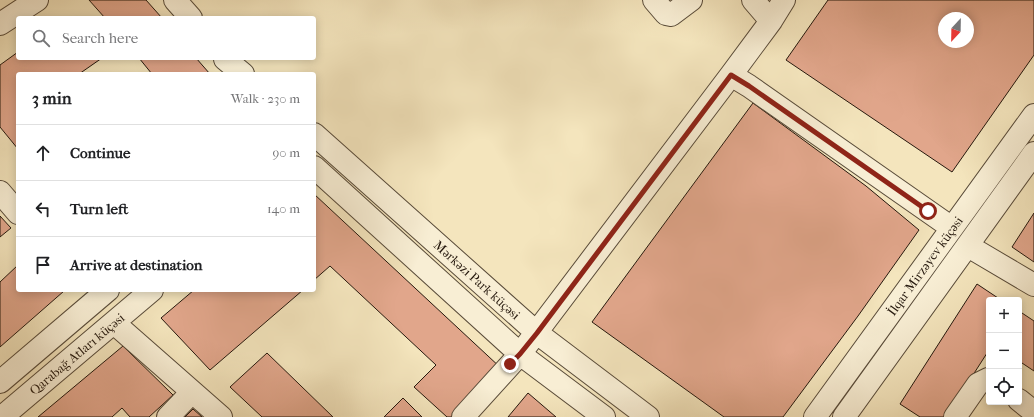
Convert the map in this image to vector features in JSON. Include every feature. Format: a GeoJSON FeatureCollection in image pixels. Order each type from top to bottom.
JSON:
{"type":"FeatureCollection","features":[{"type":"Feature","properties":{"kind":"street"},"geometry":{"type":"LineString","coordinates":[[0,24],[37,0]]}},
{"type":"Feature","properties":{"kind":"street"},"geometry":{"type":"LineString","coordinates":[[176,0],[189,16]]}},
{"type":"Feature","properties":{"kind":"street"},"geometry":{"type":"LineString","coordinates":[[654,0],[666,14],[671,15],[691,0]]}},
{"type":"Feature","properties":{"kind":"street"},"geometry":{"type":"LineString","coordinates":[[754,0],[771,21]]}},
{"type":"Feature","properties":{"kind":"street"},"geometry":{"type":"LineString","coordinates":[[463,417],[537,333],[731,75],[771,21],[784,0]]}},
{"type":"Feature","properties":{"kind":"street"},"geometry":{"type":"LineString","coordinates":[[229,64],[240,72]]}},
{"type":"Feature","properties":{"kind":"street"},"geometry":{"type":"LineString","coordinates":[[731,75],[749,86],[952,228]]}},
{"type":"Feature","properties":{"kind":"street","name":"İlqar Mirzəyev küçəsi"},"geometry":{"type":"LineString","coordinates":[[815,417],[1034,115]]}},
{"type":"Feature","properties":{"kind":"street","name":"Mərkəzi Park küçəsi"},"geometry":{"type":"LineString","coordinates":[[317,142],[537,333],[648,417]]}},
{"type":"Feature","properties":{"kind":"street","name":"İlqar Mirzəyev küçəsi"},"geometry":{"type":"LineString","coordinates":[[844,417],[1034,153]]}},
{"type":"Feature","properties":{"kind":"street","name":"Mərkəzi Park küçəsi"},"geometry":{"type":"LineString","coordinates":[[316,169],[520,354],[604,417]]}},
{"type":"Feature","properties":{"kind":"street"},"geometry":{"type":"LineString","coordinates":[[0,192],[16,211]]}},
{"type":"Feature","properties":{"kind":"street"},"geometry":{"type":"LineString","coordinates":[[968,246],[1034,285]]}},
{"type":"Feature","properties":{"kind":"street","name":"Qarabağ Atları küçəsi"},"geometry":{"type":"LineString","coordinates":[[2,417],[150,292]]}},
{"type":"Feature","properties":{"kind":"street"},"geometry":{"type":"LineString","coordinates":[[0,382],[97,293]]}},
{"type":"Feature","properties":{"kind":"street"},"geometry":{"type":"LineString","coordinates":[[114,323],[221,417]]}},
{"type":"Feature","properties":{"kind":"street"},"geometry":{"type":"LineString","coordinates":[[956,417],[978,384],[986,380]]}},
{"type":"Feature","properties":{"kind":"street"},"geometry":{"type":"LineString","coordinates":[[168,417],[192,392]]}},
{"type":"Feature","properties":{"kind":"street"},"geometry":{"type":"LineString","coordinates":[[1022,402],[1034,412]]}},
{"type":"Feature","properties":{"kind":"building"},"geometry":{"type":"Polygon","coordinates":[[[89,0],[146,0],[160,16],[103,16],[89,0]]]}},
{"type":"Feature","properties":{"kind":"building"},"geometry":{"type":"Polygon","coordinates":[[[828,0],[1034,0],[1034,55],[952,172],[786,60],[828,0]]]}},
{"type":"Feature","properties":{"kind":"building"},"geometry":{"type":"Polygon","coordinates":[[[16,53],[16,60],[99,60],[82,72],[16,72],[16,147],[0,127],[0,65],[16,53]]]}},
{"type":"Feature","properties":{"kind":"building"},"geometry":{"type":"Polygon","coordinates":[[[141,60],[198,60],[208,72],[150,72],[141,60]]]}},
{"type":"Feature","properties":{"kind":"building"},"geometry":{"type":"Polygon","coordinates":[[[753,103],[866,186],[919,230],[858,316],[783,417],[724,417],[592,322],[753,103]]]}},
{"type":"Feature","properties":{"kind":"building"},"geometry":{"type":"Polygon","coordinates":[[[316,196],[502,369],[452,417],[447,417],[414,387],[436,365],[330,266],[316,278],[316,196]]]}},
{"type":"Feature","properties":{"kind":"building"},"geometry":{"type":"Polygon","coordinates":[[[1034,213],[1034,262],[1012,247],[1034,213]]]}},
{"type":"Feature","properties":{"kind":"building"},"geometry":{"type":"Polygon","coordinates":[[[0,216],[11,228],[0,237],[0,216]]]}},
{"type":"Feature","properties":{"kind":"building"},"geometry":{"type":"Polygon","coordinates":[[[16,267],[16,292],[63,292],[0,347],[0,282],[16,267]]]}},
{"type":"Feature","properties":{"kind":"building"},"geometry":{"type":"Polygon","coordinates":[[[977,284],[996,297],[986,297],[986,355],[946,417],[920,417],[900,404],[977,284]]]}},
{"type":"Feature","properties":{"kind":"building"},"geometry":{"type":"Polygon","coordinates":[[[192,292],[301,292],[210,370],[161,318],[192,292]]]}},
{"type":"Feature","properties":{"kind":"building"},"geometry":{"type":"Polygon","coordinates":[[[1022,313],[1034,321],[1034,371],[1022,363],[1022,313]]]}},
{"type":"Feature","properties":{"kind":"building"},"geometry":{"type":"Polygon","coordinates":[[[123,346],[173,395],[149,417],[130,417],[122,408],[112,417],[38,417],[123,346]]]}},
{"type":"Feature","properties":{"kind":"building"},"geometry":{"type":"Polygon","coordinates":[[[267,353],[333,417],[262,417],[230,387],[267,353]]]}},
{"type":"Feature","properties":{"kind":"building"},"geometry":{"type":"Polygon","coordinates":[[[528,393],[556,417],[508,417],[528,393]]]}},
{"type":"Feature","properties":{"kind":"building"},"geometry":{"type":"Polygon","coordinates":[[[403,398],[422,417],[384,417],[403,398]]]}},
{"type":"Feature","properties":{"kind":"building"},"geometry":{"type":"Polygon","coordinates":[[[193,409],[202,417],[185,417],[193,409]]]}},
{"type":"Feature","properties":{"kind":"route"},"geometry":{"type":"LineString","coordinates":[[510,364],[537,333],[731,75],[928,211]]}}]}
